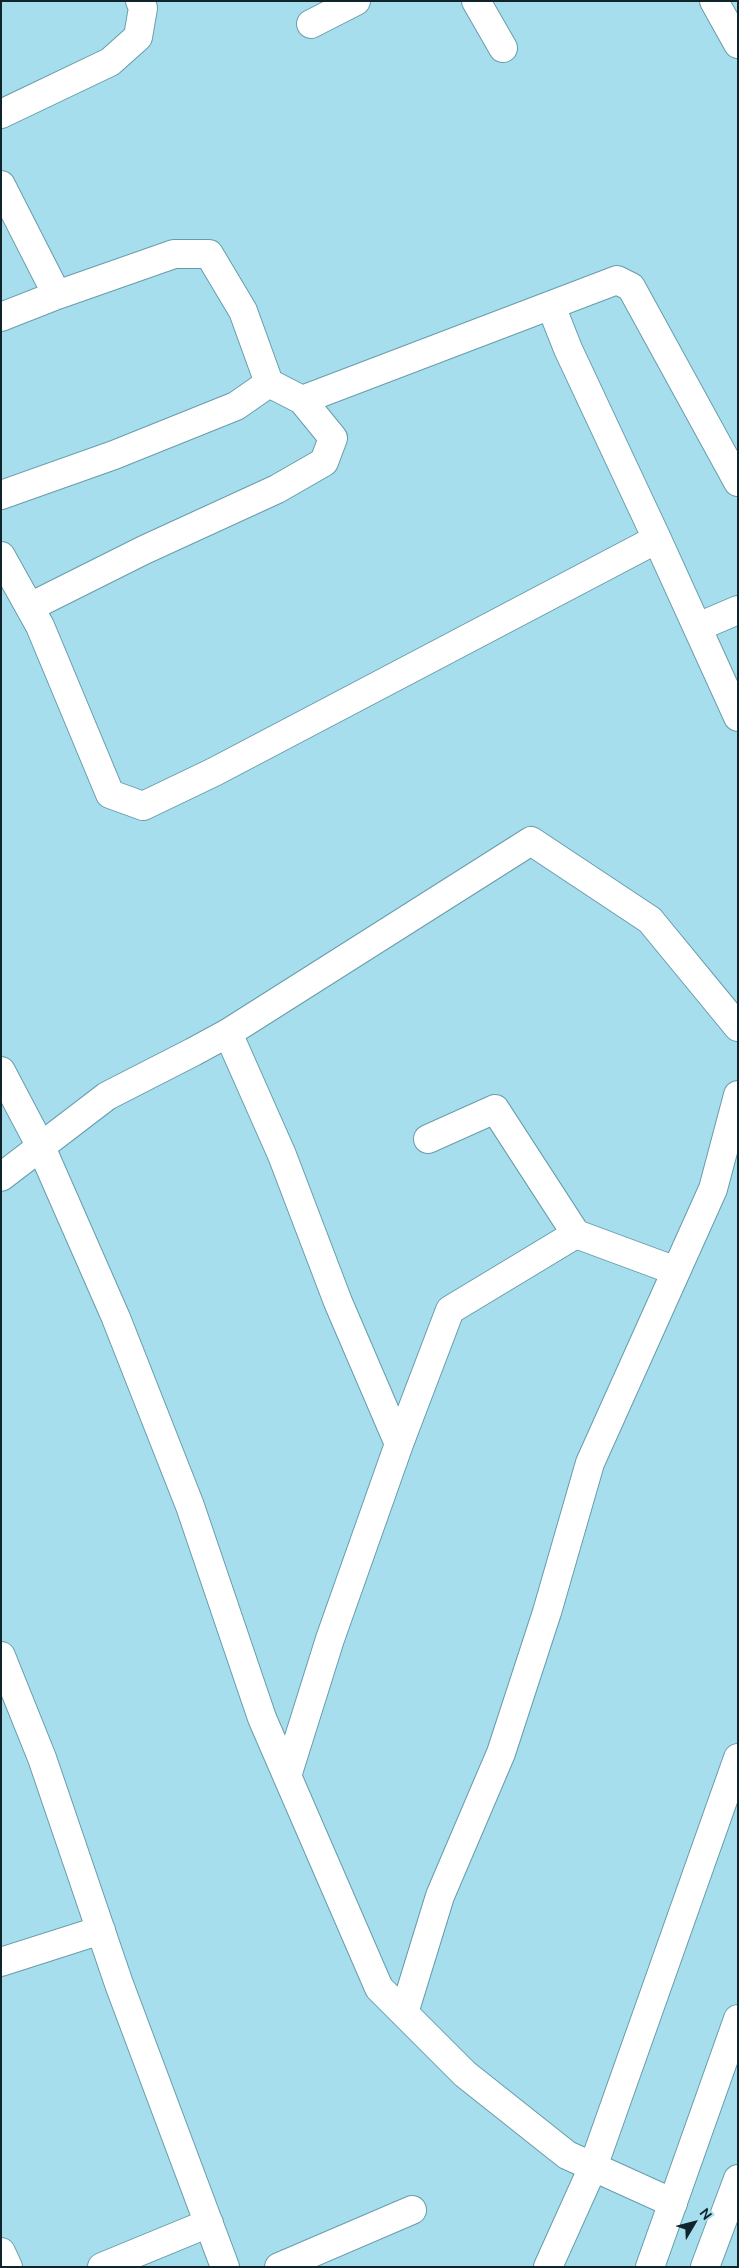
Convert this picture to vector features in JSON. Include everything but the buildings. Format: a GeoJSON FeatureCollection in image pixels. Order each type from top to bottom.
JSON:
{"type":"FeatureCollection","features":[{"type":"Feature","properties":{"kind":"street"},"geometry":{"type":"LineString","coordinates":[[1,114],[110,62],[138,37],[143,8],[140,1]]}},
{"type":"Feature","properties":{"kind":"street"},"geometry":{"type":"LineString","coordinates":[[311,24],[356,1]]}},
{"type":"Feature","properties":{"kind":"street"},"geometry":{"type":"LineString","coordinates":[[476,1],[503,48]]}},
{"type":"Feature","properties":{"kind":"street"},"geometry":{"type":"LineString","coordinates":[[714,1],[738,44]]}},
{"type":"Feature","properties":{"kind":"street"},"geometry":{"type":"LineString","coordinates":[[1,185],[57,295]]}},
{"type":"Feature","properties":{"kind":"street"},"geometry":{"type":"LineString","coordinates":[[1,317],[57,295],[174,254],[209,254],[243,311],[269,383],[302,400],[333,438],[324,462],[277,490],[144,550],[30,608]]}},
{"type":"Feature","properties":{"kind":"street"},"geometry":{"type":"LineString","coordinates":[[302,400],[617,280],[632,287],[738,482]]}},
{"type":"Feature","properties":{"kind":"street"},"geometry":{"type":"LineString","coordinates":[[551,306],[568,349],[738,717]]}},
{"type":"Feature","properties":{"kind":"street"},"geometry":{"type":"LineString","coordinates":[[1,495],[114,454],[236,406],[269,383]]}},
{"type":"Feature","properties":{"kind":"street"},"geometry":{"type":"LineString","coordinates":[[1,556],[40,626],[110,794],[143,806],[222,768],[657,539]]}},
{"type":"Feature","properties":{"kind":"street"},"geometry":{"type":"LineString","coordinates":[[698,627],[738,610]]}},
{"type":"Feature","properties":{"kind":"street"},"geometry":{"type":"LineString","coordinates":[[1,1177],[107,1096],[228,1032],[531,841],[650,920],[738,1027]]}},
{"type":"Feature","properties":{"kind":"street"},"geometry":{"type":"LineString","coordinates":[[228,1032],[282,1155],[338,1302],[399,1444]]}},
{"type":"Feature","properties":{"kind":"street"},"geometry":{"type":"LineString","coordinates":[[1,1070],[41,1147],[120,1327],[190,1506],[262,1718],[378,1988],[465,2074],[567,2156],[673,2203]]}},
{"type":"Feature","properties":{"kind":"street"},"geometry":{"type":"LineString","coordinates":[[404,2013],[440,1896],[501,1753],[547,1612],[590,1463],[713,1189],[738,1095]]}},
{"type":"Feature","properties":{"kind":"street"},"geometry":{"type":"LineString","coordinates":[[428,1139],[495,1109],[576,1234],[676,1271]]}},
{"type":"Feature","properties":{"kind":"street"},"geometry":{"type":"LineString","coordinates":[[287,1776],[330,1638],[399,1444],[450,1310],[576,1234]]}},
{"type":"Feature","properties":{"kind":"street"},"geometry":{"type":"LineString","coordinates":[[1,1656],[42,1758],[101,1930],[226,2267]]}},
{"type":"Feature","properties":{"kind":"street"},"geometry":{"type":"LineString","coordinates":[[548,2267],[593,2167],[738,1758]]}},
{"type":"Feature","properties":{"kind":"street"},"geometry":{"type":"LineString","coordinates":[[1,1962],[101,1930]]}},
{"type":"Feature","properties":{"kind":"street"},"geometry":{"type":"LineString","coordinates":[[650,2267],[738,2019]]}},
{"type":"Feature","properties":{"kind":"street"},"geometry":{"type":"LineString","coordinates":[[705,2267],[738,2179]]}},
{"type":"Feature","properties":{"kind":"street"},"geometry":{"type":"LineString","coordinates":[[279,2267],[412,2210]]}},
{"type":"Feature","properties":{"kind":"street"},"geometry":{"type":"LineString","coordinates":[[102,2267],[209,2224]]}},
{"type":"Feature","properties":{"kind":"street"},"geometry":{"type":"LineString","coordinates":[[1,2252],[8,2267]]}}]}
